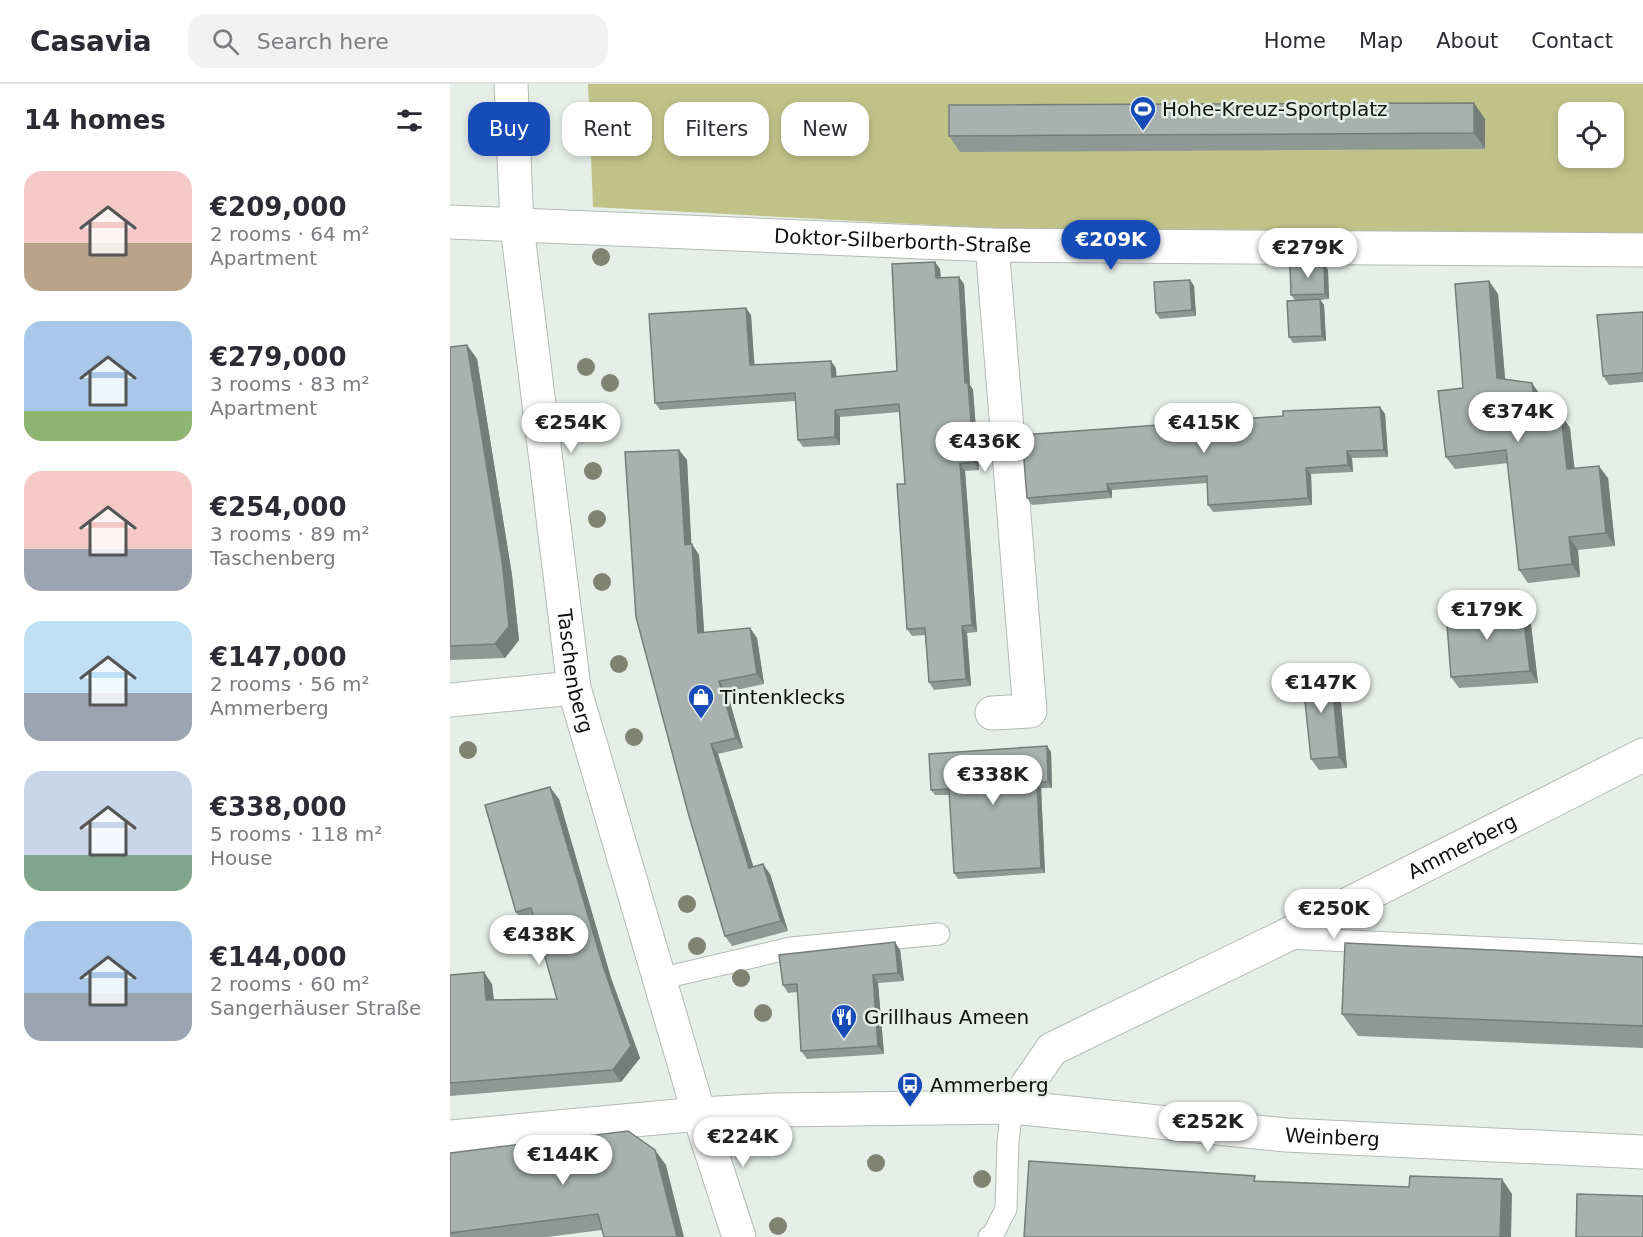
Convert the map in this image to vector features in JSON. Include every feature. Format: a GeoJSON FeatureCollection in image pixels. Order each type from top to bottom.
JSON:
{"type":"FeatureCollection","features":[{"type":"Feature","properties":{"kind":"street","name":"Taschenberg"},"geometry":{"type":"LineString","coordinates":[[511,84],[517,226],[574,688],[699,1114],[739,1237]]}},
{"type":"Feature","properties":{"kind":"street","name":"Doktor-Silberborth-Straße"},"geometry":{"type":"LineString","coordinates":[[450,222],[992,244],[1643,250]]}},
{"type":"Feature","properties":{"kind":"street"},"geometry":{"type":"LineString","coordinates":[[992,244],[1030,711],[992,713]]}},
{"type":"Feature","properties":{"kind":"street"},"geometry":{"type":"LineString","coordinates":[[450,700],[574,688]]}},
{"type":"Feature","properties":{"kind":"street","name":"Ammerberg"},"geometry":{"type":"LineString","coordinates":[[1012,1107],[1052,1049],[1281,938],[1643,755]]}},
{"type":"Feature","properties":{"kind":"street","name":"Weinberg"},"geometry":{"type":"LineString","coordinates":[[450,1137],[699,1114],[774,1110],[1012,1107],[1286,1135],[1643,1152]]}},
{"type":"Feature","properties":{"kind":"lane"},"geometry":{"type":"LineString","coordinates":[[659,979],[790,948],[939,934]]}},
{"type":"Feature","properties":{"kind":"lane","name":"Ammerberg"},"geometry":{"type":"LineString","coordinates":[[1281,938],[1643,955]]}},
{"type":"Feature","properties":{"kind":"lane"},"geometry":{"type":"LineString","coordinates":[[989,1237],[992,1236],[1006,1209],[1008,1142],[1012,1107]]}},
{"type":"Feature","properties":{"kind":"green space"},"geometry":{"type":"Polygon","coordinates":[[[588,84],[1643,84],[1643,237],[990,228],[593,207],[591,156],[652,156],[652,102],[589,102],[588,84]]]}},
{"type":"Feature","properties":{"kind":"building"},"geometry":{"type":"Polygon","coordinates":[[[1474,103],[1474,133],[949,136],[949,105],[1474,103]]]}},
{"type":"Feature","properties":{"kind":"building"},"geometry":{"type":"Polygon","coordinates":[[[935,262],[936,278],[959,277],[965,383],[968,383],[974,462],[960,464],[972,625],[962,626],[966,679],[929,682],[925,628],[907,629],[897,484],[905,484],[899,404],[835,410],[835,437],[798,440],[795,393],[655,403],[649,314],[746,308],[750,365],[831,361],[832,377],[897,371],[892,264],[935,262]]]}},
{"type":"Feature","properties":{"kind":"building"},"geometry":{"type":"Polygon","coordinates":[[[1324,264],[1325,294],[1291,295],[1290,265],[1324,264]]]}},
{"type":"Feature","properties":{"kind":"building"},"geometry":{"type":"Polygon","coordinates":[[[1190,280],[1192,310],[1156,313],[1154,282],[1190,280]]]}},
{"type":"Feature","properties":{"kind":"building"},"geometry":{"type":"Polygon","coordinates":[[[1489,281],[1497,378],[1532,383],[1536,418],[1561,415],[1567,469],[1599,466],[1606,533],[1569,537],[1572,564],[1519,570],[1506,450],[1446,457],[1438,391],[1463,388],[1455,284],[1489,281]]]}},
{"type":"Feature","properties":{"kind":"building"},"geometry":{"type":"Polygon","coordinates":[[[1320,299],[1322,336],[1289,337],[1287,301],[1320,299]]]}},
{"type":"Feature","properties":{"kind":"building"},"geometry":{"type":"Polygon","coordinates":[[[1643,312],[1643,373],[1603,376],[1597,315],[1643,312]]]}},
{"type":"Feature","properties":{"kind":"building"},"geometry":{"type":"Polygon","coordinates":[[[467,345],[502,561],[509,626],[495,644],[450,646],[450,347],[467,345]]]}},
{"type":"Feature","properties":{"kind":"building"},"geometry":{"type":"Polygon","coordinates":[[[1380,407],[1384,450],[1347,451],[1348,465],[1306,468],[1308,498],[1208,505],[1207,476],[1107,484],[1108,491],[1027,498],[1022,435],[1283,416],[1283,411],[1380,407]]]}},
{"type":"Feature","properties":{"kind":"building"},"geometry":{"type":"Polygon","coordinates":[[[679,450],[685,545],[692,544],[698,633],[750,628],[757,674],[719,681],[736,738],[711,744],[749,868],[763,864],[781,921],[725,936],[689,816],[636,617],[625,452],[679,450]]]}},
{"type":"Feature","properties":{"kind":"building"},"geometry":{"type":"Polygon","coordinates":[[[1522,605],[1530,671],[1451,677],[1446,611],[1522,605]]]}},
{"type":"Feature","properties":{"kind":"building"},"geometry":{"type":"Polygon","coordinates":[[[1331,670],[1339,757],[1311,759],[1302,673],[1331,670]]]}},
{"type":"Feature","properties":{"kind":"building"},"geometry":{"type":"Polygon","coordinates":[[[1047,746],[1048,782],[1037,782],[1041,868],[954,873],[949,789],[931,790],[929,754],[1047,746]]]}},
{"type":"Feature","properties":{"kind":"building"},"geometry":{"type":"Polygon","coordinates":[[[550,787],[603,966],[631,1046],[613,1070],[450,1083],[450,975],[484,972],[486,1000],[557,999],[531,908],[516,912],[485,805],[550,787]]]}},
{"type":"Feature","properties":{"kind":"building"},"geometry":{"type":"Polygon","coordinates":[[[895,942],[898,973],[873,975],[878,1046],[801,1051],[797,984],[783,985],[779,955],[895,942]]]}},
{"type":"Feature","properties":{"kind":"building"},"geometry":{"type":"Polygon","coordinates":[[[1345,943],[1643,957],[1643,1026],[1342,1014],[1345,943]]]}},
{"type":"Feature","properties":{"kind":"building"},"geometry":{"type":"Polygon","coordinates":[[[628,1131],[655,1150],[677,1237],[604,1237],[598,1214],[450,1233],[450,1153],[628,1131]]]}},
{"type":"Feature","properties":{"kind":"building"},"geometry":{"type":"Polygon","coordinates":[[[1029,1161],[1255,1176],[1254,1181],[1409,1187],[1410,1176],[1502,1179],[1500,1237],[1024,1237],[1029,1161]]]}},
{"type":"Feature","properties":{"kind":"building"},"geometry":{"type":"Polygon","coordinates":[[[1577,1194],[1643,1196],[1643,1237],[1576,1237],[1577,1194]]]}},
{"type":"Feature","properties":{"kind":"place","name":"Hohe-Kreuz-Sportplatz"},"geometry":{"type":"Point","coordinates":[1143,132]}},
{"type":"Feature","properties":{"kind":"place","name":"Tintenklecks"},"geometry":{"type":"Point","coordinates":[701,720]}},
{"type":"Feature","properties":{"kind":"place","name":"Grillhaus Ameen"},"geometry":{"type":"Point","coordinates":[844,1040]}},
{"type":"Feature","properties":{"kind":"place","name":"Ammerberg"},"geometry":{"type":"Point","coordinates":[910,1108]}}]}
